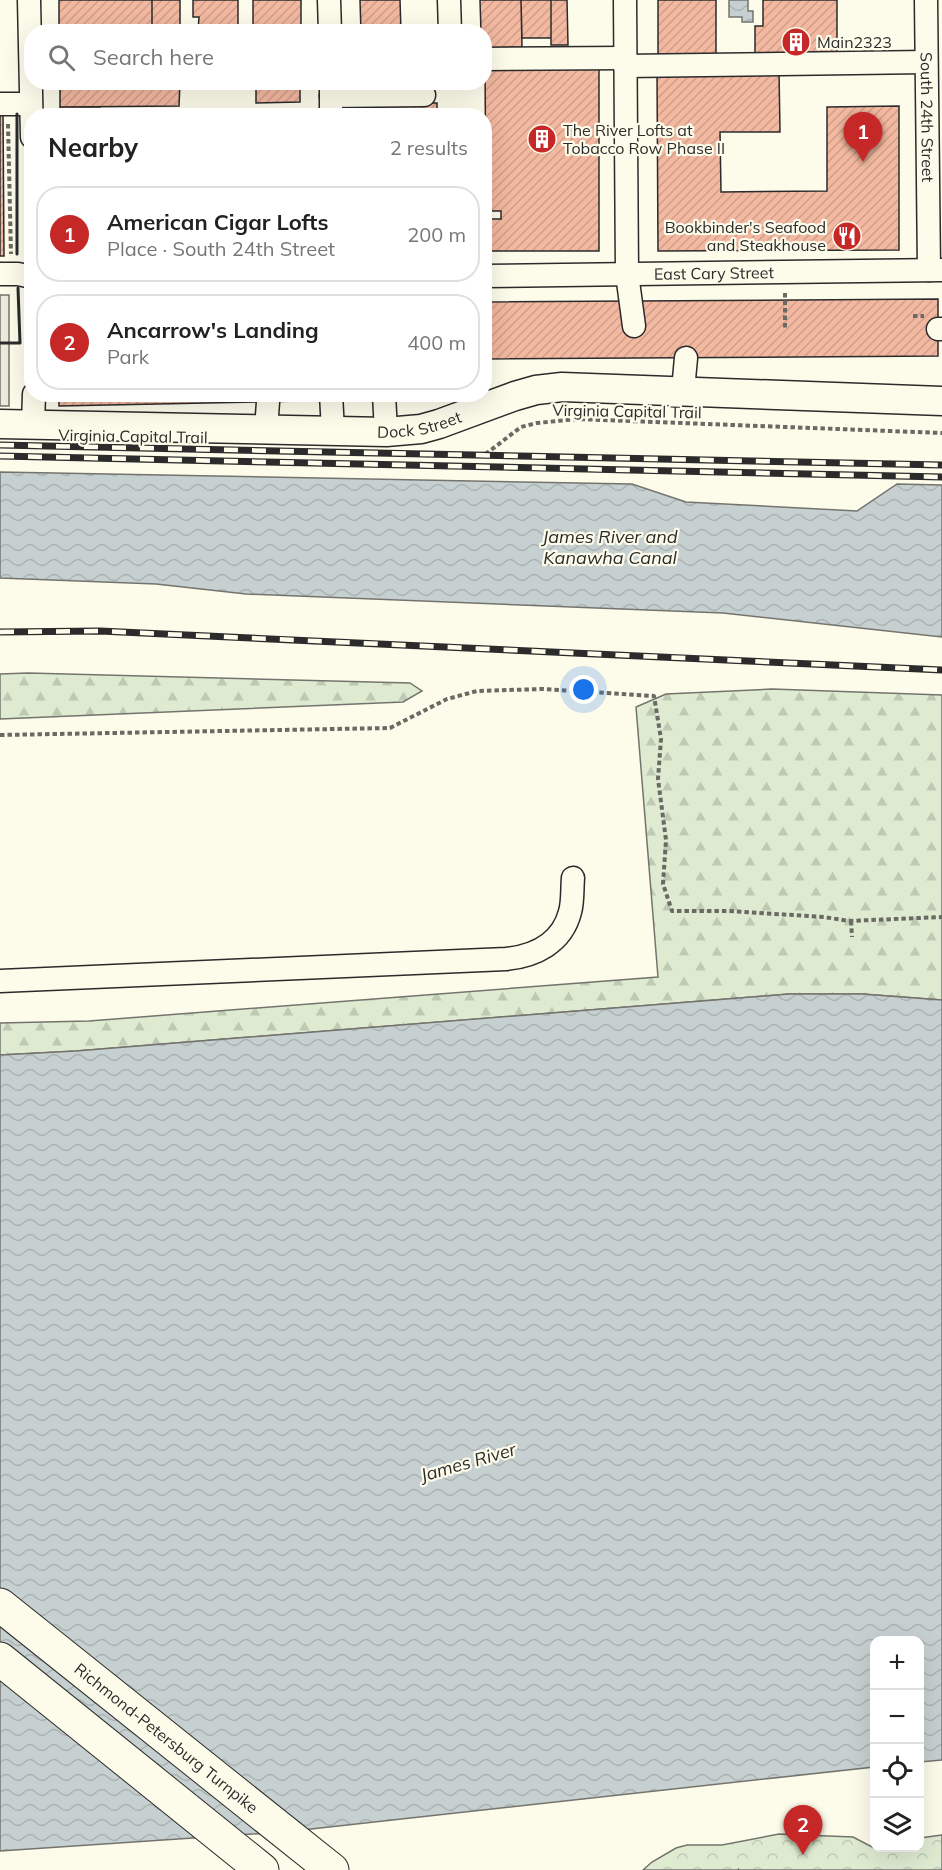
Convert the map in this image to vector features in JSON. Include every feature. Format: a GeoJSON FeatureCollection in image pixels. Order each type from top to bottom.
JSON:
{"type":"FeatureCollection","features":[{"type":"Feature","properties":{"kind":"highway","name":"Richmond-Petersburg Turnpike"},"geometry":{"type":"LineString","coordinates":[[0,1605],[332,1870]]}},
{"type":"Feature","properties":{"kind":"highway"},"geometry":{"type":"LineString","coordinates":[[0,1659],[262,1870]]}},
{"type":"Feature","properties":{"kind":"main road","name":"Dock Street"},"geometry":{"type":"LineString","coordinates":[[0,424],[33,425],[267,416],[333,431],[386,432],[421,429],[536,390],[562,387],[942,401]]}},
{"type":"Feature","properties":{"kind":"street"},"geometry":{"type":"LineString","coordinates":[[29,0],[29,24]]}},
{"type":"Feature","properties":{"kind":"street"},"geometry":{"type":"LineString","coordinates":[[329,0],[330,24]]}},
{"type":"Feature","properties":{"kind":"street"},"geometry":{"type":"LineString","coordinates":[[449,0],[450,24]]}},
{"type":"Feature","properties":{"kind":"street"},"geometry":{"type":"LineString","coordinates":[[625,0],[627,274],[625,326]]}},
{"type":"Feature","properties":{"kind":"street","name":"South 24th Street"},"geometry":{"type":"LineString","coordinates":[[926,0],[926,62],[935,270]]}},
{"type":"Feature","properties":{"kind":"street"},"geometry":{"type":"LineString","coordinates":[[492,59],[625,62],[926,62]]}},
{"type":"Feature","properties":{"kind":"street"},"geometry":{"type":"LineString","coordinates":[[30,90],[30,108]]}},
{"type":"Feature","properties":{"kind":"street"},"geometry":{"type":"LineString","coordinates":[[331,98],[424,95]]}},
{"type":"Feature","properties":{"kind":"street"},"geometry":{"type":"LineString","coordinates":[[4,109],[30,104]]}},
{"type":"Feature","properties":{"kind":"street"},"geometry":{"type":"LineString","coordinates":[[5,266],[24,276]]}},
{"type":"Feature","properties":{"kind":"street","name":"East Cary Street"},"geometry":{"type":"LineString","coordinates":[[492,276],[935,270]]}},
{"type":"Feature","properties":{"kind":"street"},"geometry":{"type":"LineString","coordinates":[[683,390],[686,358]]}},
{"type":"Feature","properties":{"kind":"street"},"geometry":{"type":"LineString","coordinates":[[33,425],[34,402]]}},
{"type":"Feature","properties":{"kind":"street"},"geometry":{"type":"LineString","coordinates":[[331,402],[333,431]]}},
{"type":"Feature","properties":{"kind":"street"},"geometry":{"type":"LineString","coordinates":[[384,402],[386,432]]}},
{"type":"Feature","properties":{"kind":"street"},"geometry":{"type":"LineString","coordinates":[[0,981],[525,957],[545,948],[559,934],[570,912],[573,878]]}},
{"type":"Feature","properties":{"kind":"path"},"geometry":{"type":"LineString","coordinates":[[4,109],[5,266]]}},
{"type":"Feature","properties":{"kind":"path"},"geometry":{"type":"LineString","coordinates":[[785,300],[785,328]]}},
{"type":"Feature","properties":{"kind":"path","name":"Virginia Capital Trail"},"geometry":{"type":"LineString","coordinates":[[417,455],[476,456],[487,453],[521,427],[577,419],[942,433]]}},
{"type":"Feature","properties":{"kind":"path"},"geometry":{"type":"LineString","coordinates":[[0,735],[390,728],[447,699],[477,691],[542,689],[654,696],[661,739],[658,788],[666,840],[663,884],[672,911],[728,911],[824,916],[851,921],[942,917]]}},
{"type":"Feature","properties":{"kind":"path"},"geometry":{"type":"LineString","coordinates":[[851,921],[852,937]]}},
{"type":"Feature","properties":{"kind":"green space"},"geometry":{"type":"Polygon","coordinates":[[[0,674],[410,683],[422,691],[403,702],[0,719],[0,674]]]}},
{"type":"Feature","properties":{"kind":"green space"},"geometry":{"type":"Polygon","coordinates":[[[772,689],[942,695],[942,1000],[862,994],[789,994],[76,1051],[0,1055],[0,1023],[89,1021],[658,977],[636,707],[666,694],[772,689]]]}},
{"type":"Feature","properties":{"kind":"green space"},"geometry":{"type":"Polygon","coordinates":[[[779,1834],[853,1837],[870,1846],[870,1852],[924,1852],[924,1837],[942,1835],[942,1870],[643,1870],[676,1848],[687,1845],[722,1845],[779,1834]]]}},
{"type":"Feature","properties":{"kind":"shaded area"},"geometry":{"type":"Polygon","coordinates":[[[0,295],[9,295],[9,406],[0,406],[0,295]]]}},
{"type":"Feature","properties":{"kind":"water"},"geometry":{"type":"Polygon","coordinates":[[[729,0],[748,0],[748,11],[753,11],[753,22],[742,22],[742,17],[729,17],[729,0]]]}},
{"type":"Feature","properties":{"kind":"water","name":"James River and Kanawha Canal"},"geometry":{"type":"Polygon","coordinates":[[[0,472],[632,484],[686,502],[857,511],[897,484],[942,485],[942,637],[723,613],[246,594],[156,584],[0,578],[0,472]]]}},
{"type":"Feature","properties":{"kind":"water","name":"James River"},"geometry":{"type":"Polygon","coordinates":[[[789,994],[862,994],[942,1000],[942,1760],[924,1762],[924,1636],[870,1636],[870,1767],[284,1832],[0,1851],[0,1055],[76,1051],[789,994]]]}},
{"type":"Feature","properties":{"kind":"building"},"geometry":{"type":"Polygon","coordinates":[[[59,0],[152,0],[152,24],[59,24],[59,0]]]}},
{"type":"Feature","properties":{"kind":"building"},"geometry":{"type":"Polygon","coordinates":[[[152,0],[180,0],[180,24],[152,24],[152,0]]]}},
{"type":"Feature","properties":{"kind":"building"},"geometry":{"type":"Polygon","coordinates":[[[193,0],[238,0],[238,24],[199,24],[199,17],[193,17],[193,0]]]}},
{"type":"Feature","properties":{"kind":"building"},"geometry":{"type":"Polygon","coordinates":[[[253,0],[301,0],[301,24],[253,24],[253,0]]]}},
{"type":"Feature","properties":{"kind":"building"},"geometry":{"type":"Polygon","coordinates":[[[360,0],[400,0],[401,24],[361,24],[360,0]]]}},
{"type":"Feature","properties":{"kind":"building"},"geometry":{"type":"Polygon","coordinates":[[[480,0],[521,0],[522,47],[492,48],[492,24],[481,24],[480,0]]]}},
{"type":"Feature","properties":{"kind":"building"},"geometry":{"type":"Polygon","coordinates":[[[521,0],[551,0],[551,38],[522,38],[521,0]]]}},
{"type":"Feature","properties":{"kind":"building"},"geometry":{"type":"Polygon","coordinates":[[[551,0],[567,0],[568,45],[551,45],[551,0]]]}},
{"type":"Feature","properties":{"kind":"building"},"geometry":{"type":"Polygon","coordinates":[[[658,0],[716,0],[716,58],[658,58],[658,0]]]}},
{"type":"Feature","properties":{"kind":"building","name":"Main2323"},"geometry":{"type":"Polygon","coordinates":[[[763,0],[837,0],[837,57],[755,57],[755,26],[763,26],[763,0]]]}},
{"type":"Feature","properties":{"kind":"building","name":"The River Lofts at Tobacco Row Phase II"},"geometry":{"type":"Polygon","coordinates":[[[492,67],[599,67],[599,251],[492,251],[492,219],[501,219],[501,211],[492,211],[492,108],[485,108],[485,90],[492,90],[492,67]]]}},
{"type":"Feature","properties":{"kind":"building"},"geometry":{"type":"Polygon","coordinates":[[[779,70],[780,132],[720,132],[721,192],[827,191],[827,107],[899,106],[899,250],[658,251],[657,71],[779,70]]]}},
{"type":"Feature","properties":{"kind":"building"},"geometry":{"type":"Polygon","coordinates":[[[60,90],[180,90],[179,106],[60,107],[60,90]]]}},
{"type":"Feature","properties":{"kind":"building"},"geometry":{"type":"Polygon","coordinates":[[[256,90],[300,90],[300,102],[256,103],[256,90]]]}},
{"type":"Feature","properties":{"kind":"building"},"geometry":{"type":"Polygon","coordinates":[[[361,103],[437,103],[437,108],[361,108],[361,103]]]}},
{"type":"Feature","properties":{"kind":"building"},"geometry":{"type":"Polygon","coordinates":[[[60,107],[100,107],[100,108],[60,107]]]}},
{"type":"Feature","properties":{"kind":"building"},"geometry":{"type":"Polygon","coordinates":[[[0,111],[3,111],[4,256],[0,256],[0,111]]]}},
{"type":"Feature","properties":{"kind":"building"},"geometry":{"type":"Polygon","coordinates":[[[938,299],[938,356],[492,359],[492,302],[938,299]]]}},
{"type":"Feature","properties":{"kind":"building"},"geometry":{"type":"Polygon","coordinates":[[[59,402],[253,402],[59,406],[59,402]]]}},
{"type":"Feature","properties":{"kind":"railway"},"geometry":{"type":"LineString","coordinates":[[0,445],[942,465]]}},
{"type":"Feature","properties":{"kind":"railway"},"geometry":{"type":"LineString","coordinates":[[0,456],[942,477]]}},
{"type":"Feature","properties":{"kind":"railway"},"geometry":{"type":"LineString","coordinates":[[0,632],[100,631],[942,670]]}},
{"type":"Feature","properties":{"kind":"wall"},"geometry":{"type":"LineString","coordinates":[[17,114],[17,254]]}},
{"type":"Feature","properties":{"kind":"wall"},"geometry":{"type":"LineString","coordinates":[[0,343],[20,343],[18,288]]}},
{"type":"Feature","properties":{"kind":"place","name":"Main2323"},"geometry":{"type":"Point","coordinates":[796,42]}},
{"type":"Feature","properties":{"kind":"place","name":"The River Lofts at Tobacco Row Phase II"},"geometry":{"type":"Point","coordinates":[542,139]}},
{"type":"Feature","properties":{"kind":"place","name":"American Cigar Lofts"},"geometry":{"type":"Point","coordinates":[863,162]}},
{"type":"Feature","properties":{"kind":"place","name":"Bookbinder's Seafood and Steakhouse"},"geometry":{"type":"Point","coordinates":[847,236]}},
{"type":"Feature","properties":{"kind":"place","name":"Ancarrow's Landing"},"geometry":{"type":"Point","coordinates":[803,1855]}}]}
